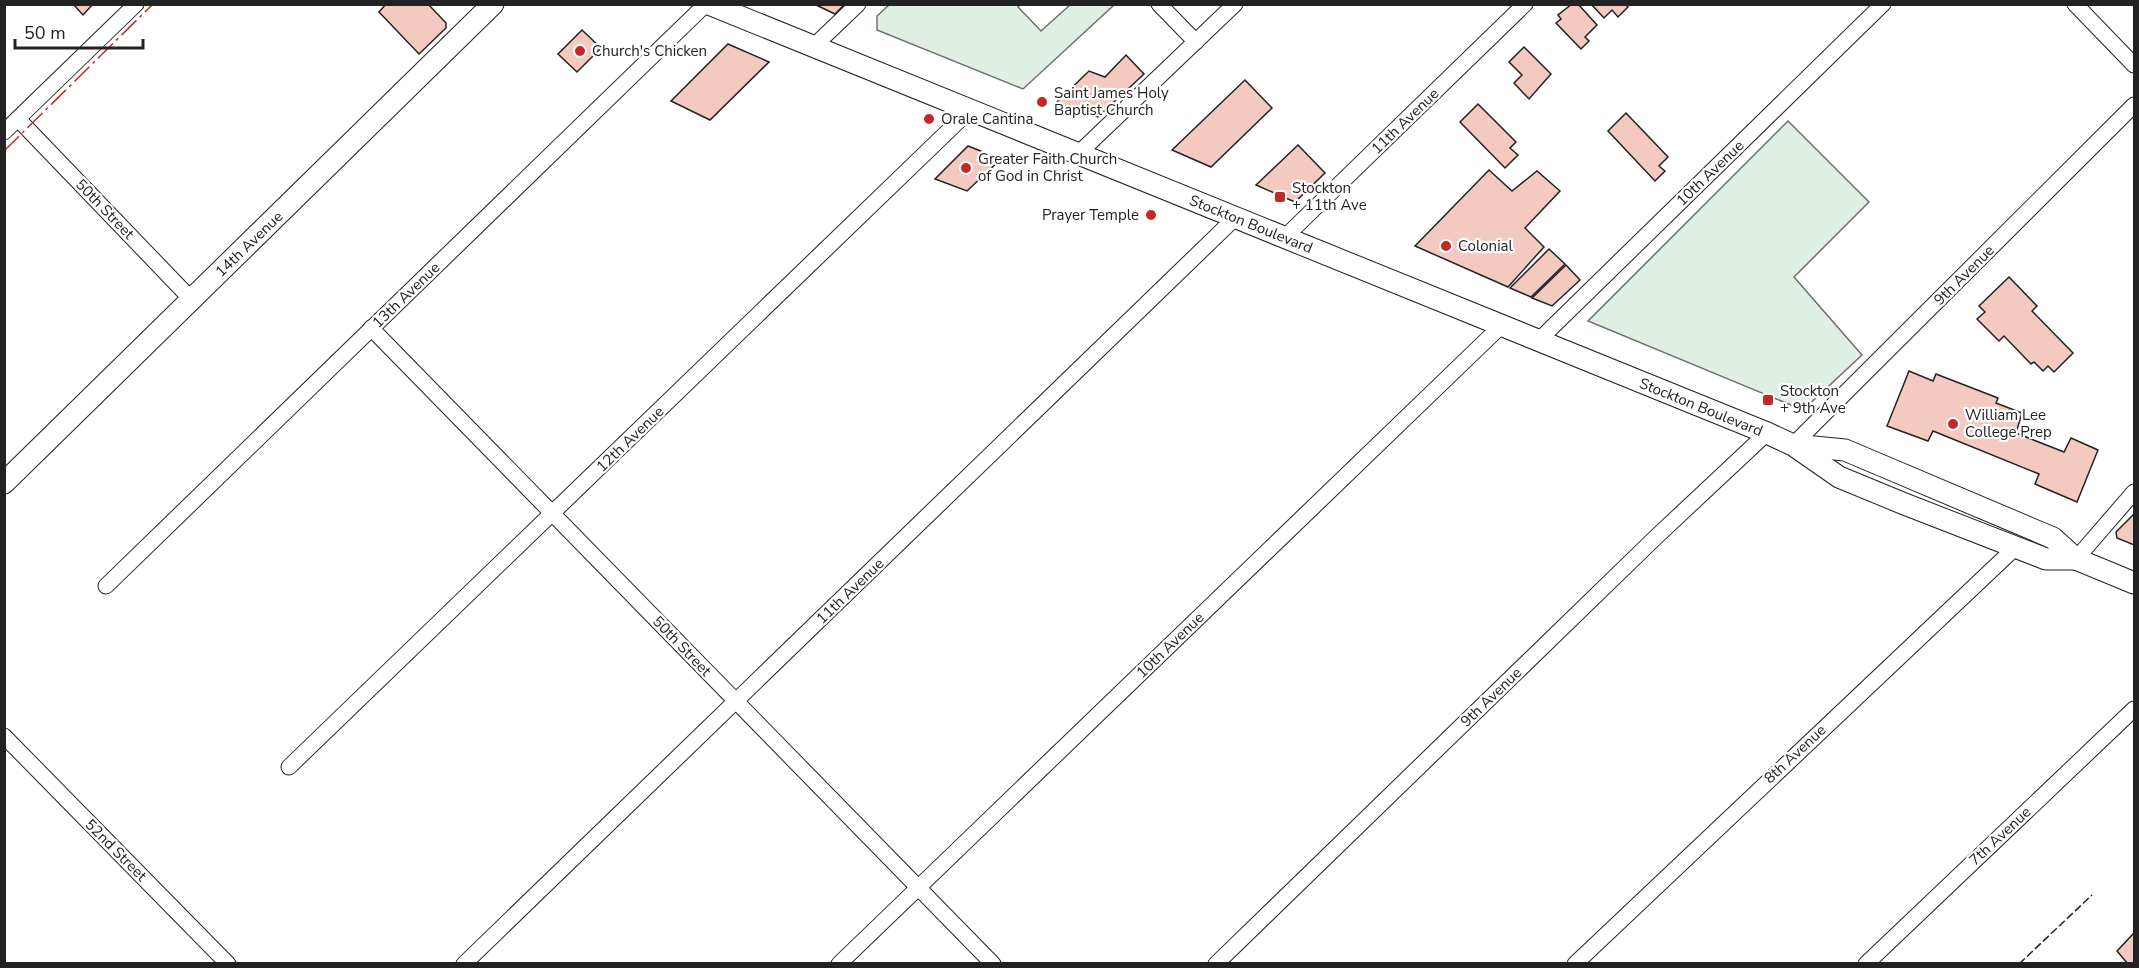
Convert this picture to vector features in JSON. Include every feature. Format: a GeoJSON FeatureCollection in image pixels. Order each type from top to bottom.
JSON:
{"type":"FeatureCollection","features":[{"type":"Feature","properties":{"kind":"main road","name":"14th Avenue"},"geometry":{"type":"LineString","coordinates":[[4,483],[493,4]]}},
{"type":"Feature","properties":{"kind":"main road","name":"Stockton Boulevard"},"geometry":{"type":"LineString","coordinates":[[707,4],[1767,433],[1793,445],[1839,477],[2046,559],[2076,559]]}},
{"type":"Feature","properties":{"kind":"main road","name":"Stockton Boulevard"},"geometry":{"type":"LineString","coordinates":[[1793,445],[1845,450],[2053,538],[2076,559],[2134,583]]}},
{"type":"Feature","properties":{"kind":"street"},"geometry":{"type":"LineString","coordinates":[[4,132],[136,4]]}},
{"type":"Feature","properties":{"kind":"street","name":"13th Avenue"},"geometry":{"type":"LineString","coordinates":[[106,586],[707,4]]}},
{"type":"Feature","properties":{"kind":"street"},"geometry":{"type":"LineString","coordinates":[[813,47],[858,4]]}},
{"type":"Feature","properties":{"kind":"street"},"geometry":{"type":"LineString","coordinates":[[1159,4],[1196,42]]}},
{"type":"Feature","properties":{"kind":"street"},"geometry":{"type":"LineString","coordinates":[[1078,154],[1235,4]]}},
{"type":"Feature","properties":{"kind":"street","name":"11th Avenue"},"geometry":{"type":"LineString","coordinates":[[1284,238],[1525,4]]}},
{"type":"Feature","properties":{"kind":"street","name":"10th Avenue"},"geometry":{"type":"LineString","coordinates":[[1538,341],[1883,4]]}},
{"type":"Feature","properties":{"kind":"street"},"geometry":{"type":"LineString","coordinates":[[2075,4],[2134,65]]}},
{"type":"Feature","properties":{"kind":"street","name":"9th Avenue"},"geometry":{"type":"LineString","coordinates":[[1793,445],[2134,105]]}},
{"type":"Feature","properties":{"kind":"street","name":"12th Avenue"},"geometry":{"type":"LineString","coordinates":[[290,767],[970,110]]}},
{"type":"Feature","properties":{"kind":"street","name":"50th Street"},"geometry":{"type":"LineString","coordinates":[[18,119],[192,300]]}},
{"type":"Feature","properties":{"kind":"street","name":"11th Avenue"},"geometry":{"type":"LineString","coordinates":[[464,963],[1235,218]]}},
{"type":"Feature","properties":{"kind":"street","name":"10th Avenue"},"geometry":{"type":"LineString","coordinates":[[838,963],[1501,326]]}},
{"type":"Feature","properties":{"kind":"street","name":"50th Street"},"geometry":{"type":"LineString","coordinates":[[371,328],[993,963]]}},
{"type":"Feature","properties":{"kind":"street","name":"9th Avenue"},"geometry":{"type":"LineString","coordinates":[[1216,963],[1655,538],[1767,433]]}},
{"type":"Feature","properties":{"kind":"street"},"geometry":{"type":"LineString","coordinates":[[2076,559],[2134,492]]}},
{"type":"Feature","properties":{"kind":"street","name":"8th Avenue"},"geometry":{"type":"LineString","coordinates":[[1575,963],[2017,546]]}},
{"type":"Feature","properties":{"kind":"street","name":"7th Avenue"},"geometry":{"type":"LineString","coordinates":[[1866,963],[2134,709]]}},
{"type":"Feature","properties":{"kind":"street","name":"52nd Street"},"geometry":{"type":"LineString","coordinates":[[4,736],[228,963]]}},
{"type":"Feature","properties":{"kind":"green space"},"geometry":{"type":"Polygon","coordinates":[[[889,5],[1020,5],[1018,7],[1041,31],[1070,5],[1114,5],[1023,89],[877,30],[877,16],[889,5]]]}},
{"type":"Feature","properties":{"kind":"green space"},"geometry":{"type":"Polygon","coordinates":[[[1788,121],[1869,202],[1794,277],[1862,355],[1803,410],[1588,321],[1788,121]]]}},
{"type":"Feature","properties":{"kind":"building"},"geometry":{"type":"Polygon","coordinates":[[[73,4],[93,4],[83,15],[73,4]]]}},
{"type":"Feature","properties":{"kind":"building"},"geometry":{"type":"Polygon","coordinates":[[[386,4],[428,4],[446,23],[446,28],[419,54],[379,12],[386,4]]]}},
{"type":"Feature","properties":{"kind":"building"},"geometry":{"type":"Polygon","coordinates":[[[814,4],[845,4],[835,14],[814,4]]]}},
{"type":"Feature","properties":{"kind":"building"},"geometry":{"type":"Polygon","coordinates":[[[1572,4],[1578,4],[1597,25],[1585,37],[1589,41],[1581,49],[1556,23],[1561,19],[1558,15],[1572,4]]]}},
{"type":"Feature","properties":{"kind":"building"},"geometry":{"type":"Polygon","coordinates":[[[1591,4],[1625,4],[1628,7],[1618,17],[1612,10],[1604,18],[1591,4]]]}},
{"type":"Feature","properties":{"kind":"building"},"geometry":{"type":"Polygon","coordinates":[[[582,30],[601,48],[577,72],[558,54],[582,30]]]}},
{"type":"Feature","properties":{"kind":"building"},"geometry":{"type":"Polygon","coordinates":[[[728,44],[769,62],[710,120],[671,101],[728,44]]]}},
{"type":"Feature","properties":{"kind":"building"},"geometry":{"type":"Polygon","coordinates":[[[1524,47],[1551,74],[1529,99],[1514,83],[1522,75],[1509,62],[1524,47]]]}},
{"type":"Feature","properties":{"kind":"building"},"geometry":{"type":"Polygon","coordinates":[[[1126,55],[1144,74],[1098,117],[1056,103],[1089,71],[1105,77],[1126,55]]]}},
{"type":"Feature","properties":{"kind":"building"},"geometry":{"type":"Polygon","coordinates":[[[1245,80],[1272,108],[1211,167],[1172,150],[1245,80]]]}},
{"type":"Feature","properties":{"kind":"building"},"geometry":{"type":"Polygon","coordinates":[[[1478,104],[1516,142],[1510,148],[1518,155],[1505,168],[1460,122],[1478,104]]]}},
{"type":"Feature","properties":{"kind":"building"},"geometry":{"type":"Polygon","coordinates":[[[1626,113],[1668,157],[1659,166],[1665,171],[1655,181],[1608,131],[1626,113]]]}},
{"type":"Feature","properties":{"kind":"building"},"geometry":{"type":"Polygon","coordinates":[[[1298,145],[1325,173],[1295,202],[1256,185],[1298,145]]]}},
{"type":"Feature","properties":{"kind":"building"},"geometry":{"type":"Polygon","coordinates":[[[968,146],[1001,159],[967,191],[935,179],[968,146]]]}},
{"type":"Feature","properties":{"kind":"building"},"geometry":{"type":"Polygon","coordinates":[[[1489,170],[1512,191],[1537,171],[1560,191],[1525,228],[1544,247],[1508,287],[1415,246],[1489,170]]]}},
{"type":"Feature","properties":{"kind":"building"},"geometry":{"type":"Polygon","coordinates":[[[1549,249],[1565,264],[1531,297],[1510,288],[1549,249]]]}},
{"type":"Feature","properties":{"kind":"building"},"geometry":{"type":"Polygon","coordinates":[[[1566,265],[1580,280],[1552,306],[1532,298],[1566,265]]]}},
{"type":"Feature","properties":{"kind":"building"},"geometry":{"type":"Polygon","coordinates":[[[2009,277],[2037,306],[2032,311],[2073,353],[2054,372],[2048,366],[2043,371],[2034,362],[2031,364],[2004,336],[1999,341],[1977,319],[1985,312],[1979,306],[2009,277]]]}},
{"type":"Feature","properties":{"kind":"building"},"geometry":{"type":"Polygon","coordinates":[[[1909,371],[1933,381],[1936,374],[1998,398],[1996,403],[2022,413],[2016,433],[2064,452],[2071,438],[2098,450],[2077,502],[2035,484],[2039,474],[1933,431],[1928,441],[1887,426],[1909,371]]]}},
{"type":"Feature","properties":{"kind":"building"},"geometry":{"type":"Polygon","coordinates":[[[2134,514],[2134,545],[2117,538],[2116,532],[2134,514]]]}},
{"type":"Feature","properties":{"kind":"building"},"geometry":{"type":"Polygon","coordinates":[[[2134,933],[2134,964],[2128,964],[2117,951],[2134,933]]]}},
{"type":"Feature","properties":{"kind":"fence"},"geometry":{"type":"LineString","coordinates":[[2019,964],[2092,895]]}},
{"type":"Feature","properties":{"kind":"power"},"geometry":{"type":"LineString","coordinates":[[4,151],[153,4]]}},
{"type":"Feature","properties":{"kind":"place","name":"Church's Chicken"},"geometry":{"type":"Point","coordinates":[580,51]}},
{"type":"Feature","properties":{"kind":"place","name":"Saint James Holy Baptist Church"},"geometry":{"type":"Point","coordinates":[1042,102]}},
{"type":"Feature","properties":{"kind":"place","name":"Orale Cantina"},"geometry":{"type":"Point","coordinates":[929,119]}},
{"type":"Feature","properties":{"kind":"place","name":"Greater Faith Church of God in Christ"},"geometry":{"type":"Point","coordinates":[966,168]}},
{"type":"Feature","properties":{"kind":"place","name":"Stockton + 11th Ave"},"geometry":{"type":"Point","coordinates":[1280,197]}},
{"type":"Feature","properties":{"kind":"place","name":"Prayer Temple"},"geometry":{"type":"Point","coordinates":[1151,215]}},
{"type":"Feature","properties":{"kind":"place","name":"Colonial"},"geometry":{"type":"Point","coordinates":[1446,246]}},
{"type":"Feature","properties":{"kind":"place","name":"Stockton + 9th Ave"},"geometry":{"type":"Point","coordinates":[1768,400]}},
{"type":"Feature","properties":{"kind":"place","name":"William Lee College Prep"},"geometry":{"type":"Point","coordinates":[1953,424]}}]}
